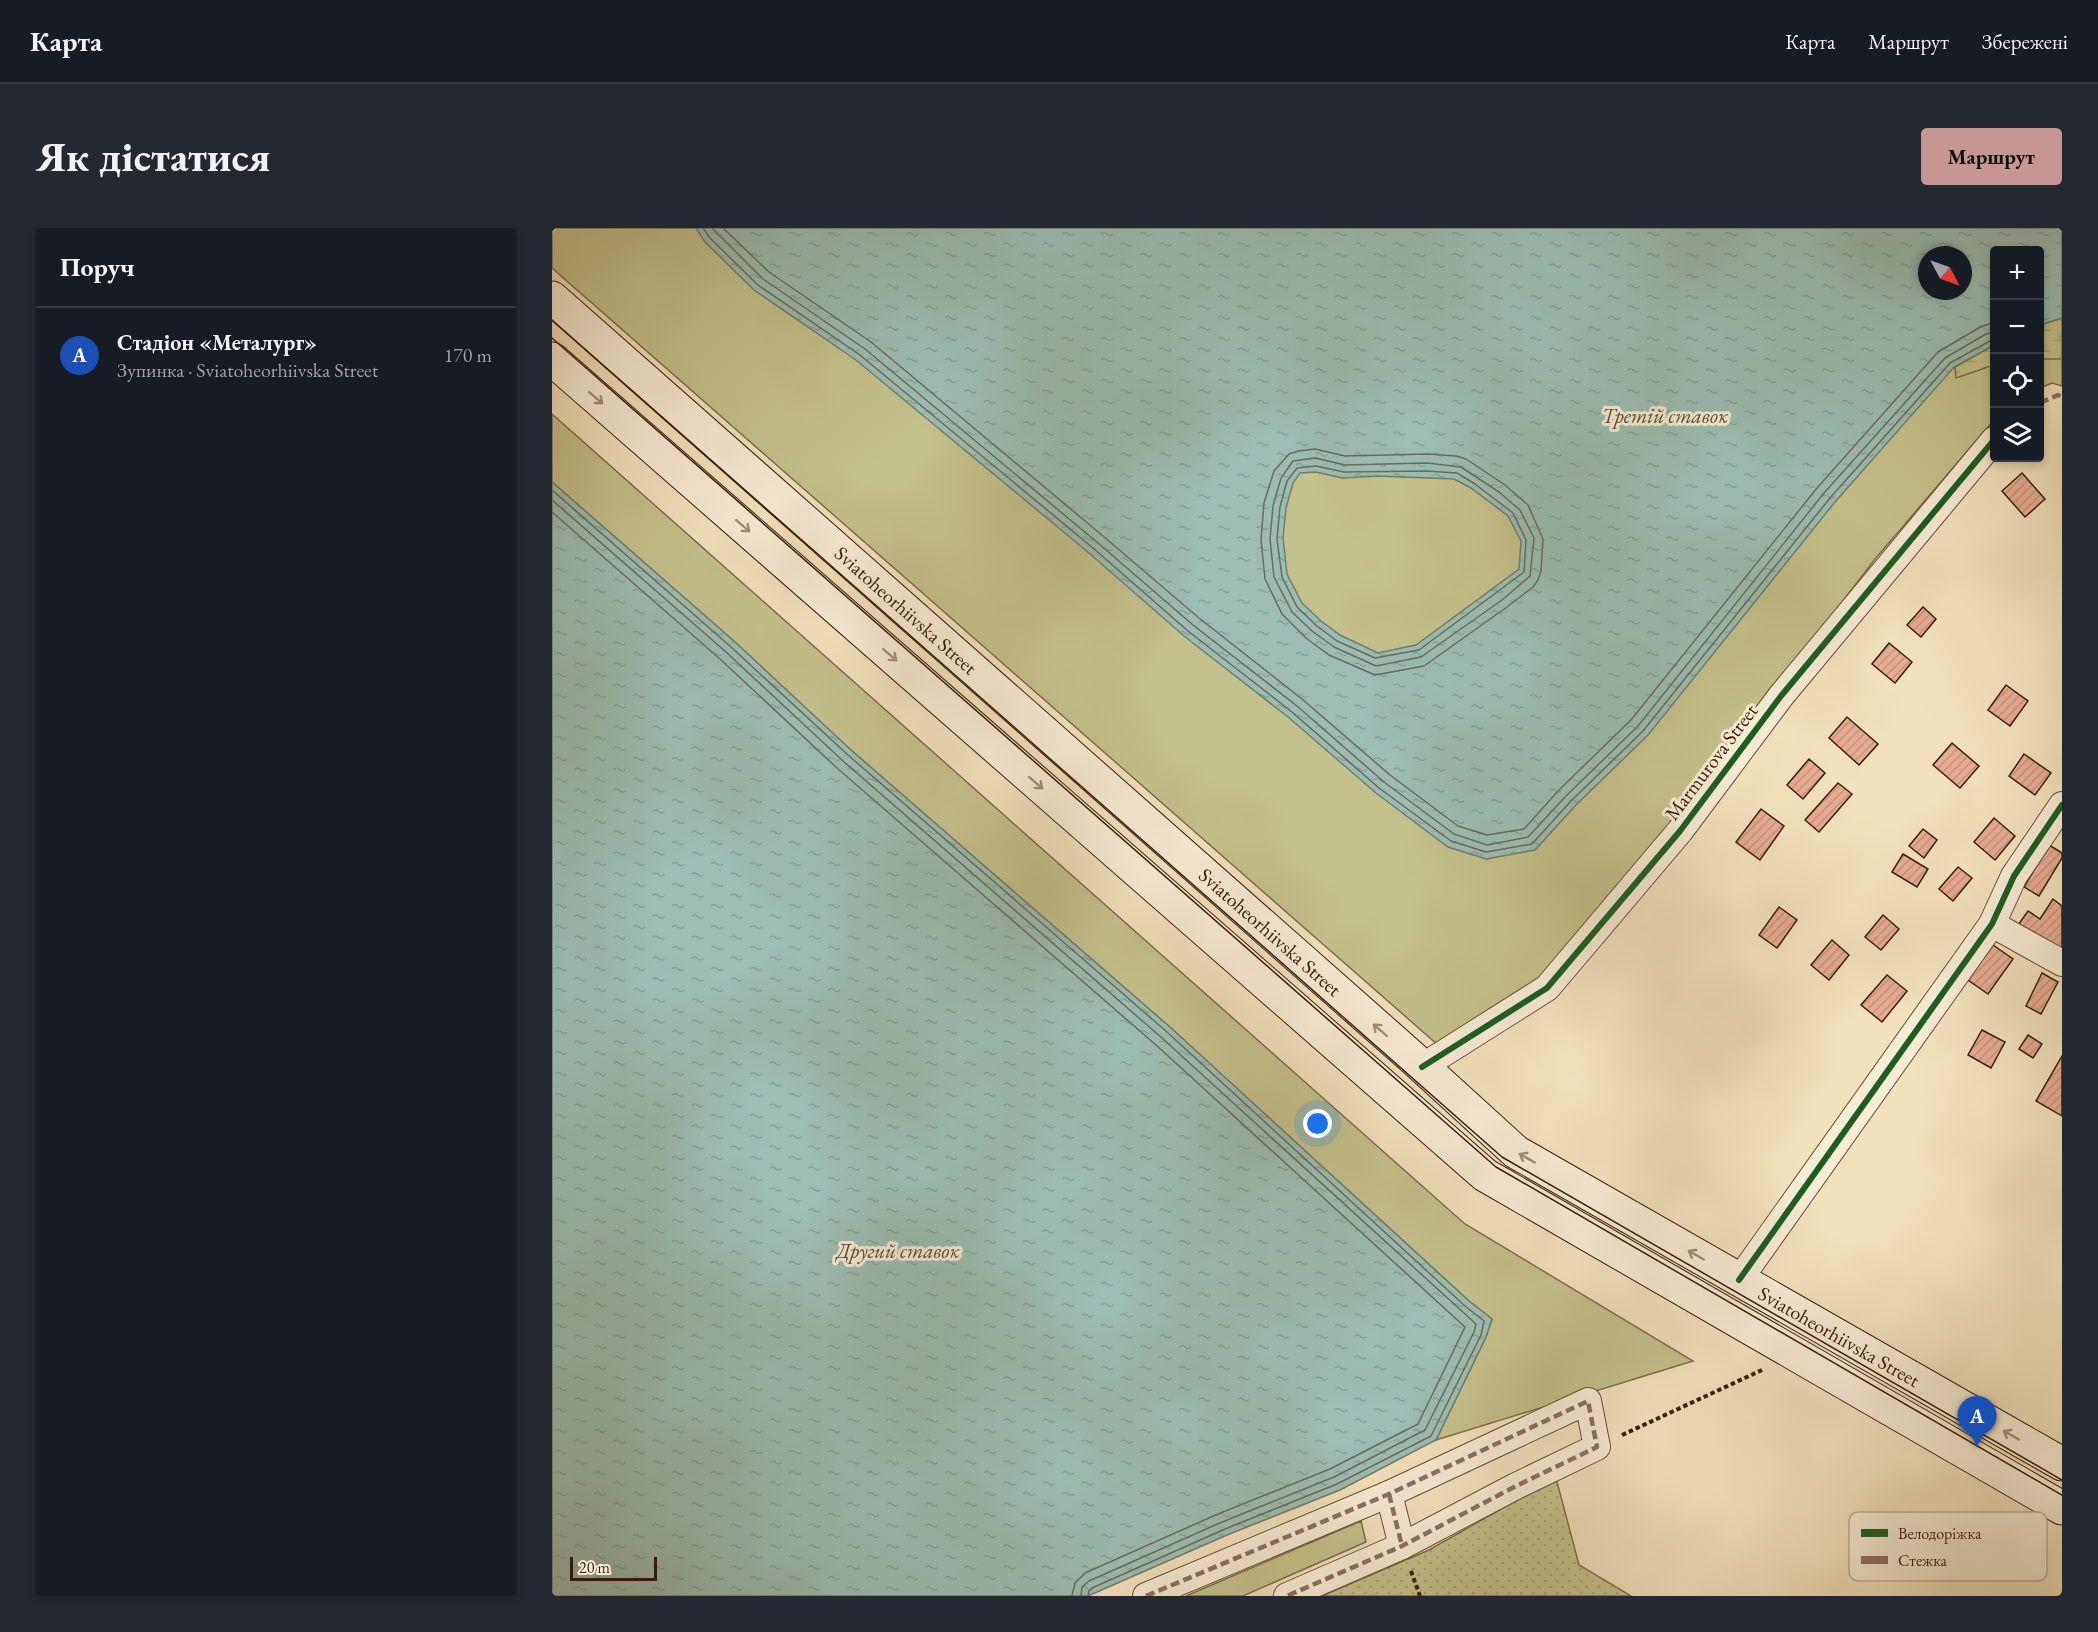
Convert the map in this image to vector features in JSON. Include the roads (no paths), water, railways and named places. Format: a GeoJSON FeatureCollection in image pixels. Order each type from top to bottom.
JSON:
{"type":"FeatureCollection","features":[{"type":"Feature","properties":{"kind":"main road","name":"Sviatoheorhiivska Street"},"geometry":{"type":"LineString","coordinates":[[552,298],[1516,1152],[2062,1464]]}},
{"type":"Feature","properties":{"kind":"main road","name":"Sviatoheorhiivska Street"},"geometry":{"type":"LineString","coordinates":[[552,359],[1485,1175],[2062,1508]]}},
{"type":"Feature","properties":{"kind":"street","name":"Marmurova Street"},"geometry":{"type":"LineString","coordinates":[[1422,1067],[1547,988],[1680,831],[1781,696],[1990,446]]}},
{"type":"Feature","properties":{"kind":"street"},"geometry":{"type":"LineString","coordinates":[[1739,1280],[1992,924],[2013,876],[2062,805]]}},
{"type":"Feature","properties":{"kind":"street"},"geometry":{"type":"LineString","coordinates":[[1992,924],[2062,963]]}},
{"type":"Feature","properties":{"kind":"street"},"geometry":{"type":"LineString","coordinates":[[1146,1596],[1389,1494],[1588,1401],[1597,1447],[1516,1486],[1402,1546],[1287,1596]]}},
{"type":"Feature","properties":{"kind":"street"},"geometry":{"type":"LineString","coordinates":[[1389,1494],[1402,1546]]}},
{"type":"Feature","properties":{"kind":"water","name":"Третій ставок"},"geometry":{"type":"Polygon","coordinates":[[[696,228],[2062,228],[2062,318],[2044,324],[2044,246],[1990,246],[1990,347],[1954,367],[1835,502],[1648,735],[1575,806],[1535,850],[1486,859],[1448,847],[1376,793],[1288,717],[1184,636],[1089,553],[856,360],[754,290],[705,242],[696,228]],[[1316,472],[1300,473],[1293,483],[1286,508],[1283,538],[1287,574],[1302,603],[1340,635],[1378,653],[1416,645],[1519,569],[1521,541],[1508,516],[1471,488],[1454,479],[1377,476],[1343,478],[1316,472]]]}},
{"type":"Feature","properties":{"kind":"water","name":"Другий ставок"},"geometry":{"type":"Polygon","coordinates":[[[552,482],[735,642],[852,751],[1171,1028],[1469,1301],[1492,1319],[1486,1337],[1436,1440],[1340,1490],[1227,1535],[1088,1596],[552,1596],[552,482]]]}},
{"type":"Feature","properties":{"kind":"tram line"},"geometry":{"type":"LineString","coordinates":[[552,320],[1502,1157],[2062,1480]]}},
{"type":"Feature","properties":{"kind":"tram line"},"geometry":{"type":"LineString","coordinates":[[552,338],[1496,1167],[2062,1495]]}},
{"type":"Feature","properties":{"kind":"place","name":"Стадіон «Металург»"},"geometry":{"type":"Point","coordinates":[1977,1446]}}]}
